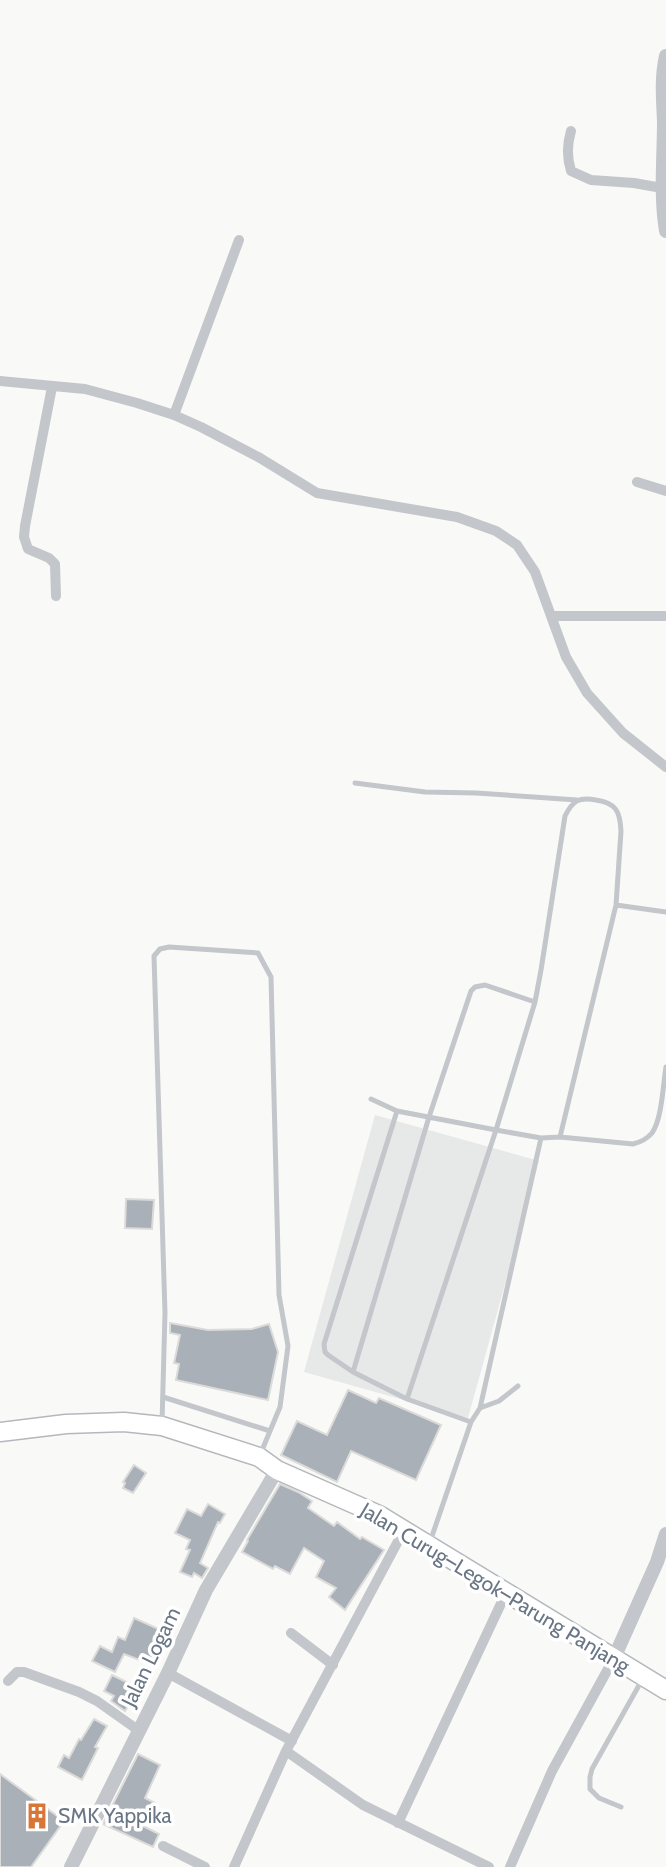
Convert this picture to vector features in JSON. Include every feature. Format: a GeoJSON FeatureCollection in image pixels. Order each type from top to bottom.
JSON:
{"type":"FeatureCollection","features":[{"type":"Feature","properties":{"kind":"main road","name":"Jalan Curug–Legok–Parung Panjang"},"geometry":{"type":"LineString","coordinates":[[0,1432],[66,1424],[124,1422],[162,1426],[259,1457],[278,1471],[379,1515],[666,1690]]}},
{"type":"Feature","properties":{"kind":"street"},"geometry":{"type":"LineString","coordinates":[[666,56],[662,88],[662,188],[666,231]]}},
{"type":"Feature","properties":{"kind":"street"},"geometry":{"type":"LineString","coordinates":[[571,131],[568,142],[571,171],[591,180],[662,188]]}},
{"type":"Feature","properties":{"kind":"street"},"geometry":{"type":"LineString","coordinates":[[174,415],[239,240]]}},
{"type":"Feature","properties":{"kind":"street"},"geometry":{"type":"LineString","coordinates":[[0,381],[85,389],[174,415],[260,458],[317,493],[457,517],[496,531],[517,545],[535,572],[566,657],[587,693],[623,733],[666,767]]}},
{"type":"Feature","properties":{"kind":"street"},"geometry":{"type":"LineString","coordinates":[[52,387],[24,537],[28,549],[49,558],[55,564],[56,596]]}},
{"type":"Feature","properties":{"kind":"street"},"geometry":{"type":"LineString","coordinates":[[636,482],[666,491]]}},
{"type":"Feature","properties":{"kind":"street"},"geometry":{"type":"LineString","coordinates":[[552,616],[666,616]]}},
{"type":"Feature","properties":{"kind":"street","name":"Jalan Logam"},"geometry":{"type":"LineString","coordinates":[[71,1867],[168,1673],[206,1590],[278,1471]]}},
{"type":"Feature","properties":{"kind":"street"},"geometry":{"type":"LineString","coordinates":[[234,1867],[289,1746],[404,1531]]}},
{"type":"Feature","properties":{"kind":"street"},"geometry":{"type":"LineString","coordinates":[[510,1867],[552,1771],[614,1658],[657,1562],[666,1534]]}},
{"type":"Feature","properties":{"kind":"street"},"geometry":{"type":"LineString","coordinates":[[398,1823],[506,1592]]}},
{"type":"Feature","properties":{"kind":"street"},"geometry":{"type":"LineString","coordinates":[[291,1633],[332,1665]]}},
{"type":"Feature","properties":{"kind":"street"},"geometry":{"type":"LineString","coordinates":[[8,1681],[17,1672],[24,1672],[79,1692],[97,1701],[138,1730]]}},
{"type":"Feature","properties":{"kind":"street"},"geometry":{"type":"LineString","coordinates":[[168,1673],[289,1746],[363,1805],[472,1863],[489,1867]]}},
{"type":"Feature","properties":{"kind":"street"},"geometry":{"type":"LineString","coordinates":[[163,1846],[205,1867]]}},
{"type":"Feature","properties":{"kind":"lane"},"geometry":{"type":"LineString","coordinates":[[355,783],[425,792],[577,800]]}},
{"type":"Feature","properties":{"kind":"lane"},"geometry":{"type":"LineString","coordinates":[[407,1399],[496,1130],[535,1002],[565,816],[572,804],[583,798],[608,802],[615,806],[619,814],[621,831],[616,905],[560,1137]]}},
{"type":"Feature","properties":{"kind":"lane"},"geometry":{"type":"LineString","coordinates":[[616,905],[666,912]]}},
{"type":"Feature","properties":{"kind":"lane"},"geometry":{"type":"LineString","coordinates":[[162,1426],[165,1313],[154,956],[160,949],[169,947],[258,953],[271,977],[279,1295],[288,1346],[280,1407],[259,1457]]}},
{"type":"Feature","properties":{"kind":"lane"},"geometry":{"type":"LineString","coordinates":[[353,1372],[429,1117],[471,991],[475,987],[485,985],[535,1002]]}},
{"type":"Feature","properties":{"kind":"lane"},"geometry":{"type":"LineString","coordinates":[[371,1099],[397,1111],[541,1138],[560,1137],[633,1144],[643,1141],[657,1125],[666,1067]]}},
{"type":"Feature","properties":{"kind":"lane"},"geometry":{"type":"LineString","coordinates":[[397,1111],[324,1344],[325,1352],[353,1372],[407,1399],[471,1422]]}},
{"type":"Feature","properties":{"kind":"lane"},"geometry":{"type":"LineString","coordinates":[[428,1545],[471,1422],[480,1408],[541,1138]]}},
{"type":"Feature","properties":{"kind":"lane"},"geometry":{"type":"LineString","coordinates":[[480,1408],[499,1401],[518,1386]]}},
{"type":"Feature","properties":{"kind":"lane"},"geometry":{"type":"LineString","coordinates":[[163,1397],[270,1430]]}},
{"type":"Feature","properties":{"kind":"lane"},"geometry":{"type":"LineString","coordinates":[[621,1807],[599,1798],[590,1789],[590,1777],[644,1677]]}},
{"type":"Feature","properties":{"kind":"shaded area"},"geometry":{"type":"Polygon","coordinates":[[[375,1115],[539,1161],[468,1418],[304,1372],[375,1115]]]}},
{"type":"Feature","properties":{"kind":"building"},"geometry":{"type":"Polygon","coordinates":[[[126,1199],[154,1200],[152,1229],[125,1228],[126,1199]]]}},
{"type":"Feature","properties":{"kind":"building"},"geometry":{"type":"Polygon","coordinates":[[[170,1323],[208,1330],[252,1329],[269,1324],[278,1352],[268,1400],[176,1380],[179,1364],[174,1363],[180,1335],[170,1333],[170,1323]]]}},
{"type":"Feature","properties":{"kind":"building"},"geometry":{"type":"Polygon","coordinates":[[[348,1390],[376,1403],[379,1398],[441,1425],[416,1480],[351,1451],[337,1482],[281,1455],[297,1421],[327,1435],[348,1390]]]}},
{"type":"Feature","properties":{"kind":"building"},"geometry":{"type":"Polygon","coordinates":[[[134,1465],[146,1473],[133,1493],[123,1488],[123,1482],[134,1465]]]}},
{"type":"Feature","properties":{"kind":"building"},"geometry":{"type":"Polygon","coordinates":[[[280,1484],[312,1501],[308,1508],[334,1526],[337,1522],[360,1539],[362,1537],[384,1550],[345,1610],[329,1597],[336,1588],[316,1577],[324,1561],[304,1548],[290,1574],[275,1566],[273,1569],[242,1552],[280,1484]]]}},
{"type":"Feature","properties":{"kind":"building"},"geometry":{"type":"Polygon","coordinates":[[[208,1504],[225,1514],[220,1523],[218,1522],[200,1563],[208,1568],[202,1578],[194,1573],[192,1577],[180,1572],[190,1550],[186,1549],[190,1540],[175,1533],[187,1509],[201,1516],[208,1504]]]}},
{"type":"Feature","properties":{"kind":"building"},"geometry":{"type":"Polygon","coordinates":[[[134,1618],[163,1631],[150,1664],[124,1654],[115,1672],[92,1661],[100,1646],[112,1652],[118,1637],[125,1640],[134,1618]]]}},
{"type":"Feature","properties":{"kind":"building"},"geometry":{"type":"Polygon","coordinates":[[[112,1675],[143,1690],[138,1701],[133,1698],[125,1711],[111,1701],[114,1696],[104,1691],[112,1675]]]}},
{"type":"Feature","properties":{"kind":"building"},"geometry":{"type":"Polygon","coordinates":[[[94,1719],[107,1726],[82,1780],[58,1767],[64,1755],[69,1758],[94,1719]]]}},
{"type":"Feature","properties":{"kind":"building"},"geometry":{"type":"Polygon","coordinates":[[[138,1754],[160,1765],[145,1798],[155,1803],[143,1826],[159,1834],[153,1847],[103,1824],[138,1754]]]}},
{"type":"Feature","properties":{"kind":"building","name":"SMK Yappika"},"geometry":{"type":"Polygon","coordinates":[[[0,1774],[64,1821],[31,1867],[0,1867],[0,1774]]]}},
{"type":"Feature","properties":{"kind":"place","name":"SMK Yappika"},"geometry":{"type":"Point","coordinates":[37,1816]}}]}
